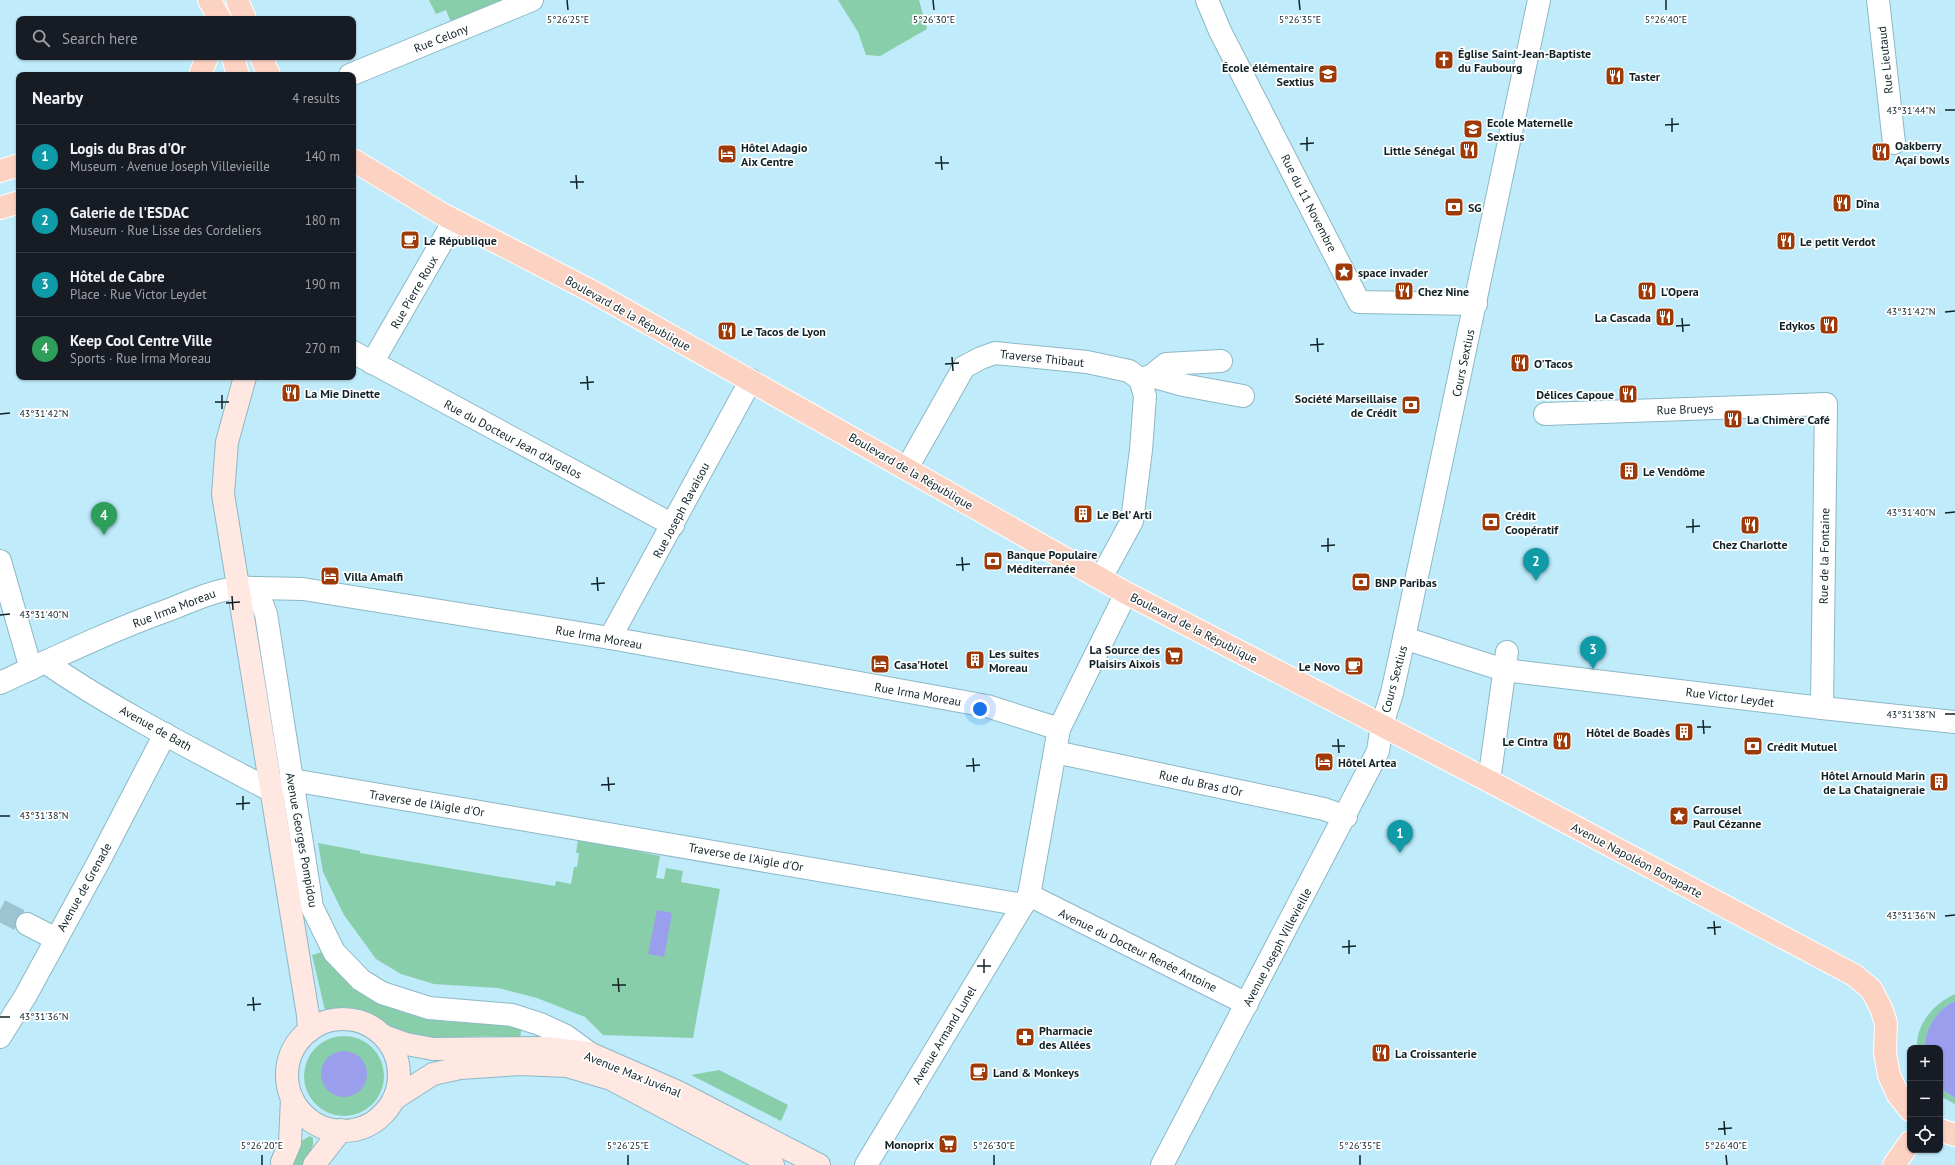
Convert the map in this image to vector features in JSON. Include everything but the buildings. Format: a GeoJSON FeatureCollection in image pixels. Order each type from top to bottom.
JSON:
{"type":"FeatureCollection","features":[{"type":"Feature","properties":{"kind":"main road"},"geometry":{"type":"LineString","coordinates":[[201,0],[204,16]]}},
{"type":"Feature","properties":{"kind":"main road"},"geometry":{"type":"LineString","coordinates":[[209,0],[218,16]]}},
{"type":"Feature","properties":{"kind":"main road"},"geometry":{"type":"LineString","coordinates":[[237,0],[244,16]]}},
{"type":"Feature","properties":{"kind":"main road"},"geometry":{"type":"LineString","coordinates":[[201,72],[206,60]]}},
{"type":"Feature","properties":{"kind":"main road"},"geometry":{"type":"LineString","coordinates":[[234,60],[237,72]]}},
{"type":"Feature","properties":{"kind":"main road"},"geometry":{"type":"LineString","coordinates":[[262,60],[268,72]]}},
{"type":"Feature","properties":{"kind":"main road","name":"Boulevard de la République"},"geometry":{"type":"LineString","coordinates":[[356,162],[448,217],[595,293],[1126,593],[1382,725]]}},
{"type":"Feature","properties":{"kind":"main road"},"geometry":{"type":"LineString","coordinates":[[0,171],[16,166]]}},
{"type":"Feature","properties":{"kind":"main road","name":"Boulevard de la République"},"geometry":{"type":"LineString","coordinates":[[356,179],[448,217]]}},
{"type":"Feature","properties":{"kind":"main road"},"geometry":{"type":"LineString","coordinates":[[0,208],[16,203]]}},
{"type":"Feature","properties":{"kind":"main road"},"geometry":{"type":"LineString","coordinates":[[244,380],[227,442],[223,494],[246,588]]}},
{"type":"Feature","properties":{"kind":"main road","name":"Avenue Georges Pompidou"},"geometry":{"type":"LineString","coordinates":[[246,588],[270,790],[308,1015],[308,1030]]}},
{"type":"Feature","properties":{"kind":"main road","name":"Avenue Napoléon Bonaparte"},"geometry":{"type":"LineString","coordinates":[[1382,725],[1854,975],[1871,989],[1881,1008],[1886,1023],[1885,1053],[1889,1075],[1898,1095],[1907,1106]]}},
{"type":"Feature","properties":{"kind":"main road"},"geometry":{"type":"LineString","coordinates":[[282,1162],[290,1143],[292,1098],[288,1084],[287,1069],[291,1054],[298,1041],[308,1030],[327,1021],[347,1019],[368,1024],[384,1036],[394,1050],[399,1066],[398,1083],[394,1099],[384,1112],[372,1123],[357,1129],[341,1130],[321,1126],[304,1114],[292,1098]]}},
{"type":"Feature","properties":{"kind":"main road","name":"Avenue Max Juvénal"},"geometry":{"type":"LineString","coordinates":[[384,1036],[406,1044],[433,1049],[546,1048],[589,1053],[678,1092],[819,1165]]}},
{"type":"Feature","properties":{"kind":"main road","name":"Avenue Max Juvénal"},"geometry":{"type":"LineString","coordinates":[[394,1099],[433,1074],[460,1068],[520,1064],[567,1066],[610,1079],[773,1165]]}},
{"type":"Feature","properties":{"kind":"main road"},"geometry":{"type":"LineString","coordinates":[[314,1165],[341,1130]]}},
{"type":"Feature","properties":{"kind":"main road"},"geometry":{"type":"LineString","coordinates":[[1943,1131],[1955,1135]]}},
{"type":"Feature","properties":{"kind":"main road"},"geometry":{"type":"LineString","coordinates":[[1894,1165],[1907,1146]]}},
{"type":"Feature","properties":{"kind":"street","name":"Rue Celony"},"geometry":{"type":"LineString","coordinates":[[356,73],[532,0]]}},
{"type":"Feature","properties":{"kind":"street","name":"Rue du 11 Novembre"},"geometry":{"type":"LineString","coordinates":[[1207,0],[1220,31],[1359,302],[1476,304]]}},
{"type":"Feature","properties":{"kind":"street","name":"Cours Sextius"},"geometry":{"type":"LineString","coordinates":[[1382,725],[1392,693],[1404,638],[1476,304],[1539,0]]}},
{"type":"Feature","properties":{"kind":"street","name":"Rue Lieutaud"},"geometry":{"type":"LineString","coordinates":[[1878,0],[1894,143]]}},
{"type":"Feature","properties":{"kind":"street","name":"Rue Pierre Roux"},"geometry":{"type":"LineString","coordinates":[[372,363],[408,304],[448,217]]}},
{"type":"Feature","properties":{"kind":"street","name":"Traverse Thibaut"},"geometry":{"type":"LineString","coordinates":[[907,468],[964,367],[995,352],[1086,362],[1129,371],[1146,377],[1243,396]]}},
{"type":"Feature","properties":{"kind":"street","name":"Rue du Docteur Jean d'Argelos"},"geometry":{"type":"LineString","coordinates":[[356,354],[673,525]]}},
{"type":"Feature","properties":{"kind":"street"},"geometry":{"type":"LineString","coordinates":[[1101,578],[1132,521],[1142,450],[1146,377],[1166,364],[1221,361]]}},
{"type":"Feature","properties":{"kind":"street","name":"Rue Joseph Ravaisou"},"geometry":{"type":"LineString","coordinates":[[610,638],[673,525],[750,380]]}},
{"type":"Feature","properties":{"kind":"street","name":"Rue Brueys"},"geometry":{"type":"LineString","coordinates":[[1545,414],[1826,404]]}},
{"type":"Feature","properties":{"kind":"street","name":"Rue de la Fontaine"},"geometry":{"type":"LineString","coordinates":[[1822,708],[1826,404]]}},
{"type":"Feature","properties":{"kind":"street"},"geometry":{"type":"LineString","coordinates":[[0,561],[38,665]]}},
{"type":"Feature","properties":{"kind":"street","name":"Rue Irma Moreau"},"geometry":{"type":"LineString","coordinates":[[0,683],[90,640],[212,592],[246,588],[303,589],[610,638],[987,706],[1059,729]]}},
{"type":"Feature","properties":{"kind":"street","name":"Avenue Georges Pompidou"},"geometry":{"type":"LineString","coordinates":[[246,588],[266,614],[312,907],[334,952],[361,980],[382,993],[429,1008],[512,1015],[540,1024],[566,1036],[589,1053]]}},
{"type":"Feature","properties":{"kind":"street"},"geometry":{"type":"LineString","coordinates":[[1026,900],[1059,729],[1126,593]]}},
{"type":"Feature","properties":{"kind":"street","name":"Rue Victor Leydet"},"geometry":{"type":"LineString","coordinates":[[1404,638],[1506,661],[1822,708],[1955,722]]}},
{"type":"Feature","properties":{"kind":"street"},"geometry":{"type":"LineString","coordinates":[[1489,781],[1506,661]]}},
{"type":"Feature","properties":{"kind":"street","name":"Avenue de Bath"},"geometry":{"type":"LineString","coordinates":[[38,665],[73,681],[165,734],[270,790]]}},
{"type":"Feature","properties":{"kind":"street","name":"Avenue Joseph Villevieille"},"geometry":{"type":"LineString","coordinates":[[1162,1165],[1346,817],[1378,751],[1382,725]]}},
{"type":"Feature","properties":{"kind":"street","name":"Avenue de Grenade"},"geometry":{"type":"LineString","coordinates":[[0,1037],[56,939],[165,734]]}},
{"type":"Feature","properties":{"kind":"street","name":"Rue du Bras d'Or"},"geometry":{"type":"LineString","coordinates":[[1055,752],[1324,809],[1346,817]]}},
{"type":"Feature","properties":{"kind":"street"},"geometry":{"type":"LineString","coordinates":[[270,790],[292,780]]}},
{"type":"Feature","properties":{"kind":"street","name":"Traverse de l'Aigle d'Or"},"geometry":{"type":"LineString","coordinates":[[292,780],[1026,900]]}},
{"type":"Feature","properties":{"kind":"street","name":"Avenue du Docteur Renée Antoine"},"geometry":{"type":"LineString","coordinates":[[1026,900],[1247,1004]]}},
{"type":"Feature","properties":{"kind":"street","name":"Avenue Armand Lunel"},"geometry":{"type":"LineString","coordinates":[[866,1165],[1026,900]]}},
{"type":"Feature","properties":{"kind":"street"},"geometry":{"type":"LineString","coordinates":[[27,924],[56,939]]}},
{"type":"Feature","properties":{"kind":"green space"},"geometry":{"type":"Polygon","coordinates":[[[429,0],[511,0],[452,25],[446,10],[436,14],[429,0]]]}},
{"type":"Feature","properties":{"kind":"green space"},"geometry":{"type":"Polygon","coordinates":[[[838,0],[919,0],[927,29],[880,56],[866,55],[858,32],[838,0]]]}},
{"type":"Feature","properties":{"kind":"green space"},"geometry":{"type":"Polygon","coordinates":[[[578,839],[660,856],[656,878],[664,879],[666,868],[683,871],[681,882],[720,889],[693,1038],[603,1035],[585,1017],[537,998],[498,988],[434,984],[401,974],[376,959],[344,915],[323,872],[318,843],[360,851],[360,853],[555,886],[556,881],[571,884],[574,867],[577,867],[579,853],[576,853],[578,839]]]}},
{"type":"Feature","properties":{"kind":"green space"},"geometry":{"type":"Polygon","coordinates":[[[326,951],[365,990],[383,1003],[406,1014],[422,1018],[456,1022],[522,1025],[520,1038],[488,1036],[437,1040],[414,1039],[362,1010],[344,1007],[325,1010],[312,955],[326,951]]]}},
{"type":"Feature","properties":{"kind":"green space"},"geometry":{"type":"Polygon","coordinates":[[[1955,994],[1955,1001],[1942,1009],[1933,1020],[1927,1033],[1924,1045],[1917,1045],[1920,1030],[1928,1015],[1947,998],[1955,994]]]}},
{"type":"Feature","properties":{"kind":"green space"},"geometry":{"type":"Polygon","coordinates":[[[344,1036],[359,1039],[372,1048],[381,1061],[384,1076],[381,1091],[372,1104],[359,1113],[344,1116],[329,1113],[316,1104],[307,1091],[304,1076],[307,1061],[316,1048],[329,1039],[344,1036]]]}},
{"type":"Feature","properties":{"kind":"green space"},"geometry":{"type":"Polygon","coordinates":[[[719,1070],[788,1105],[781,1121],[691,1075],[719,1070]]]}},
{"type":"Feature","properties":{"kind":"green space"},"geometry":{"type":"Polygon","coordinates":[[[1943,1090],[1955,1098],[1955,1104],[1943,1098],[1943,1090]]]}},
{"type":"Feature","properties":{"kind":"green space"},"geometry":{"type":"Polygon","coordinates":[[[310,1136],[313,1138],[313,1145],[304,1165],[290,1165],[303,1140],[310,1136]]]}},
{"type":"Feature","properties":{"kind":"water"},"geometry":{"type":"Polygon","coordinates":[[[657,910],[672,913],[664,957],[648,954],[657,910]]]}},
{"type":"Feature","properties":{"kind":"water"},"geometry":{"type":"Polygon","coordinates":[[[1955,1001],[1955,1098],[1943,1090],[1943,1045],[1924,1045],[1927,1033],[1933,1020],[1942,1009],[1955,1001]]]}},
{"type":"Feature","properties":{"kind":"water"},"geometry":{"type":"Polygon","coordinates":[[[339,1051],[349,1051],[357,1055],[363,1061],[367,1069],[367,1079],[363,1087],[357,1093],[349,1097],[339,1097],[331,1093],[325,1087],[321,1079],[321,1069],[325,1061],[331,1055],[339,1051]]]}},
{"type":"Feature","properties":{"kind":"tunnel"},"geometry":{"type":"LineString","coordinates":[[0,910],[27,924]]}},
{"type":"Feature","properties":{"kind":"place","name":"Église Saint-Jean-Baptiste du Faubourg"},"geometry":{"type":"Point","coordinates":[1444,60]}},
{"type":"Feature","properties":{"kind":"place","name":"École élémentaire Sextius"},"geometry":{"type":"Point","coordinates":[1328,74]}},
{"type":"Feature","properties":{"kind":"place","name":"Taster"},"geometry":{"type":"Point","coordinates":[1615,76]}},
{"type":"Feature","properties":{"kind":"place","name":"Ecole Maternelle Sextius"},"geometry":{"type":"Point","coordinates":[1473,129]}},
{"type":"Feature","properties":{"kind":"place","name":"Little Sénégal"},"geometry":{"type":"Point","coordinates":[1469,150]}},
{"type":"Feature","properties":{"kind":"place","name":"Oakberry Açaí bowls"},"geometry":{"type":"Point","coordinates":[1881,152]}},
{"type":"Feature","properties":{"kind":"place","name":"Hôtel Adagio Aix Centre"},"geometry":{"type":"Point","coordinates":[727,154]}},
{"type":"Feature","properties":{"kind":"place","name":"Dîna"},"geometry":{"type":"Point","coordinates":[1842,203]}},
{"type":"Feature","properties":{"kind":"place","name":"SG"},"geometry":{"type":"Point","coordinates":[1454,207]}},
{"type":"Feature","properties":{"kind":"place","name":"Le République"},"geometry":{"type":"Point","coordinates":[410,240]}},
{"type":"Feature","properties":{"kind":"place","name":"Le petit Verdot"},"geometry":{"type":"Point","coordinates":[1786,241]}},
{"type":"Feature","properties":{"kind":"place","name":"space invader"},"geometry":{"type":"Point","coordinates":[1344,272]}},
{"type":"Feature","properties":{"kind":"place","name":"Chez Nine"},"geometry":{"type":"Point","coordinates":[1404,291]}},
{"type":"Feature","properties":{"kind":"place","name":"L'Opera"},"geometry":{"type":"Point","coordinates":[1647,291]}},
{"type":"Feature","properties":{"kind":"place","name":"La Cascada"},"geometry":{"type":"Point","coordinates":[1665,317]}},
{"type":"Feature","properties":{"kind":"place","name":"Edykos"},"geometry":{"type":"Point","coordinates":[1829,325]}},
{"type":"Feature","properties":{"kind":"place","name":"Le Tacos de Lyon"},"geometry":{"type":"Point","coordinates":[727,331]}},
{"type":"Feature","properties":{"kind":"place","name":"O'Tacos"},"geometry":{"type":"Point","coordinates":[1520,363]}},
{"type":"Feature","properties":{"kind":"place","name":"La Mie Dinette"},"geometry":{"type":"Point","coordinates":[291,393]}},
{"type":"Feature","properties":{"kind":"place","name":"Délices Capoue"},"geometry":{"type":"Point","coordinates":[1628,394]}},
{"type":"Feature","properties":{"kind":"place","name":"Société Marseillaise de Crédit"},"geometry":{"type":"Point","coordinates":[1411,405]}},
{"type":"Feature","properties":{"kind":"place","name":"La Chimère Café"},"geometry":{"type":"Point","coordinates":[1733,419]}},
{"type":"Feature","properties":{"kind":"place","name":"Le Vendôme"},"geometry":{"type":"Point","coordinates":[1629,471]}},
{"type":"Feature","properties":{"kind":"place","name":"Le Bel’ Arti"},"geometry":{"type":"Point","coordinates":[1083,514]}},
{"type":"Feature","properties":{"kind":"place","name":"Crédit Coopératif"},"geometry":{"type":"Point","coordinates":[1491,522]}},
{"type":"Feature","properties":{"kind":"place","name":"Chez Charlotte"},"geometry":{"type":"Point","coordinates":[1750,525]}},
{"type":"Feature","properties":{"kind":"place","name":"Keep Cool Centre Ville"},"geometry":{"type":"Point","coordinates":[104,535]}},
{"type":"Feature","properties":{"kind":"place","name":"Banque Populaire Méditerranée"},"geometry":{"type":"Point","coordinates":[993,561]}},
{"type":"Feature","properties":{"kind":"place","name":"Villa Amalfi"},"geometry":{"type":"Point","coordinates":[330,576]}},
{"type":"Feature","properties":{"kind":"place","name":"Galerie de l'ESDAC"},"geometry":{"type":"Point","coordinates":[1536,581]}},
{"type":"Feature","properties":{"kind":"place","name":"BNP Paribas"},"geometry":{"type":"Point","coordinates":[1361,582]}},
{"type":"Feature","properties":{"kind":"place","name":"La Source des Plaisirs Aixois"},"geometry":{"type":"Point","coordinates":[1174,656]}},
{"type":"Feature","properties":{"kind":"place","name":"Les suites Moreau"},"geometry":{"type":"Point","coordinates":[975,660]}},
{"type":"Feature","properties":{"kind":"place","name":"Casa'Hotel"},"geometry":{"type":"Point","coordinates":[880,664]}},
{"type":"Feature","properties":{"kind":"place","name":"Le Novo"},"geometry":{"type":"Point","coordinates":[1354,666]}},
{"type":"Feature","properties":{"kind":"place","name":"Hôtel de Cabre"},"geometry":{"type":"Point","coordinates":[1593,669]}},
{"type":"Feature","properties":{"kind":"place","name":"Hôtel de Boadès"},"geometry":{"type":"Point","coordinates":[1684,732]}},
{"type":"Feature","properties":{"kind":"place","name":"Le Cintra"},"geometry":{"type":"Point","coordinates":[1562,741]}},
{"type":"Feature","properties":{"kind":"place","name":"Crédit Mutuel"},"geometry":{"type":"Point","coordinates":[1753,746]}},
{"type":"Feature","properties":{"kind":"place","name":"Hôtel Artea"},"geometry":{"type":"Point","coordinates":[1324,762]}},
{"type":"Feature","properties":{"kind":"place","name":"Hôtel Arnould Marin de La Chataigneraie"},"geometry":{"type":"Point","coordinates":[1939,782]}},
{"type":"Feature","properties":{"kind":"place","name":"Carrousel Paul Cézanne"},"geometry":{"type":"Point","coordinates":[1679,816]}},
{"type":"Feature","properties":{"kind":"place","name":"Logis du Bras d'Or"},"geometry":{"type":"Point","coordinates":[1400,853]}},
{"type":"Feature","properties":{"kind":"place","name":"Pharmacie des Allées"},"geometry":{"type":"Point","coordinates":[1025,1037]}},
{"type":"Feature","properties":{"kind":"place","name":"La Croissanterie"},"geometry":{"type":"Point","coordinates":[1381,1053]}},
{"type":"Feature","properties":{"kind":"place","name":"Land & Monkeys"},"geometry":{"type":"Point","coordinates":[979,1072]}},
{"type":"Feature","properties":{"kind":"place","name":"Monoprix"},"geometry":{"type":"Point","coordinates":[948,1144]}}]}
